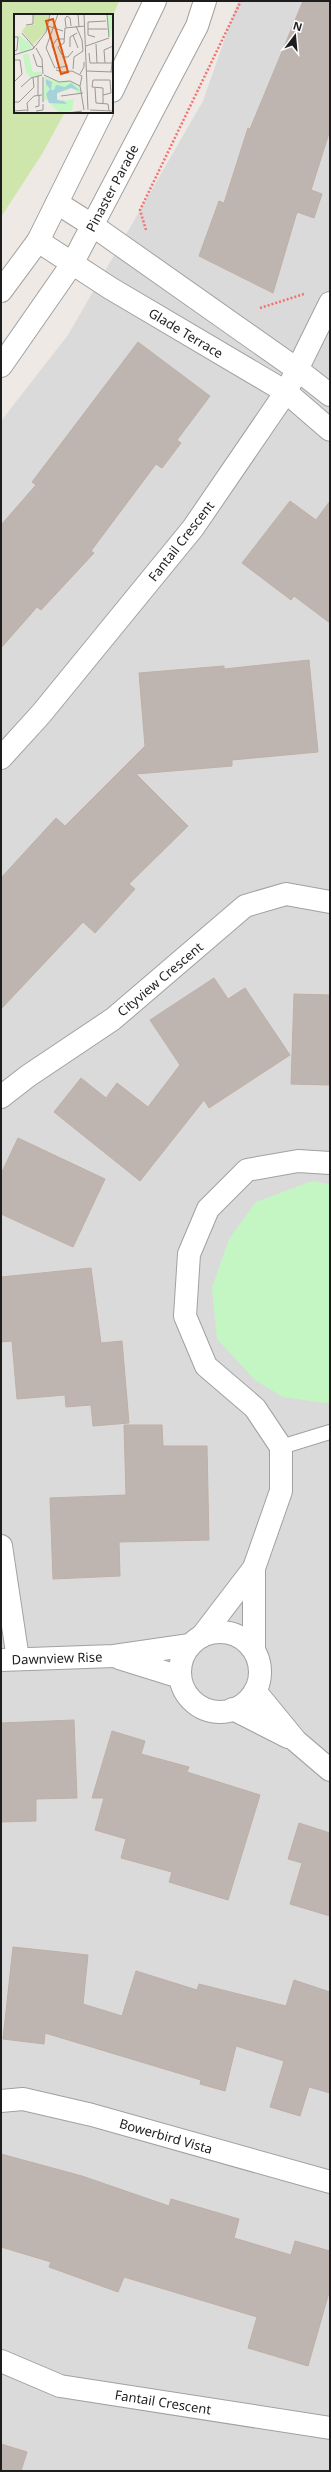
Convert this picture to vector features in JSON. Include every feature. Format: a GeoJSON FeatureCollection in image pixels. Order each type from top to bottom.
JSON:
{"type":"FeatureCollection","features":[{"type":"Feature","properties":{"kind":"street"},"geometry":{"type":"LineString","coordinates":[[113,89],[155,1]]}},
{"type":"Feature","properties":{"kind":"street","name":"Pinaster Parade"},"geometry":{"type":"LineString","coordinates":[[1,366],[72,264],[197,26],[205,1]]}},
{"type":"Feature","properties":{"kind":"street"},"geometry":{"type":"LineString","coordinates":[[1,291],[38,241],[102,113]]}},
{"type":"Feature","properties":{"kind":"street"},"geometry":{"type":"LineString","coordinates":[[57,203],[92,225],[298,370],[330,395]]}},
{"type":"Feature","properties":{"kind":"street","name":"Glade Terrace"},"geometry":{"type":"LineString","coordinates":[[38,241],[72,264],[286,392],[330,430]]}},
{"type":"Feature","properties":{"kind":"street","name":"Fantail Crescent"},"geometry":{"type":"LineString","coordinates":[[1,758],[41,714],[193,528],[286,392],[329,306]]}},
{"type":"Feature","properties":{"kind":"street","name":"Cityview Crescent"},"geometry":{"type":"LineString","coordinates":[[1,1097],[28,1076],[113,1018],[245,906],[286,894],[330,902]]}},
{"type":"Feature","properties":{"kind":"street"},"geometry":{"type":"LineString","coordinates":[[254,1568],[181,1660],[180,1677],[184,1690],[193,1701],[205,1709],[219,1712],[234,1709],[246,1702],[255,1691],[259,1677],[259,1664],[254,1650],[254,1568],[281,1491],[281,1447],[254,1408],[206,1366],[185,1316],[189,1254],[208,1209],[247,1170],[298,1161],[330,1163]]}},
{"type":"Feature","properties":{"kind":"street"},"geometry":{"type":"LineString","coordinates":[[1,1546],[9,1660]]}},
{"type":"Feature","properties":{"kind":"street"},"geometry":{"type":"LineString","coordinates":[[196,1640],[216,1632],[230,1633],[243,1640],[254,1650]]}},
{"type":"Feature","properties":{"kind":"street","name":"Dawnview Rise"},"geometry":{"type":"LineString","coordinates":[[9,1660],[114,1656],[196,1640]]}},
{"type":"Feature","properties":{"kind":"street","name":"Dawnview Rise"},"geometry":{"type":"LineString","coordinates":[[114,1656],[180,1677]]}},
{"type":"Feature","properties":{"kind":"street"},"geometry":{"type":"LineString","coordinates":[[255,1691],[296,1741],[330,1770]]}},
{"type":"Feature","properties":{"kind":"street"},"geometry":{"type":"LineString","coordinates":[[234,1709],[296,1741]]}},
{"type":"Feature","properties":{"kind":"street","name":"Bowerbird Vista"},"geometry":{"type":"LineString","coordinates":[[1,2101],[23,2099],[92,2115],[330,2182]]}},
{"type":"Feature","properties":{"kind":"street","name":"Fantail Crescent"},"geometry":{"type":"LineString","coordinates":[[1,2361],[60,2386],[330,2428]]}},
{"type":"Feature","properties":{"kind":"lane"},"geometry":{"type":"LineString","coordinates":[[281,1447],[330,1432]]}},
{"type":"Feature","properties":{"kind":"path"},"geometry":{"type":"LineString","coordinates":[[149,237],[140,210],[241,1]]}},
{"type":"Feature","properties":{"kind":"path"},"geometry":{"type":"LineString","coordinates":[[254,305],[261,309],[305,293],[329,306]]}},
{"type":"Feature","properties":{"kind":"shaded area"},"geometry":{"type":"Polygon","coordinates":[[[238,1],[330,1],[330,2471],[1,2471],[1,421],[68,335],[203,101],[238,1]]]}},
{"type":"Feature","properties":{"kind":"green space"},"geometry":{"type":"Polygon","coordinates":[[[1,1],[119,1],[113,16],[113,14],[14,14],[14,113],[64,113],[42,154],[1,217],[1,1]]]}},
{"type":"Feature","properties":{"kind":"green space"},"geometry":{"type":"Polygon","coordinates":[[[312,1181],[330,1184],[330,1402],[325,1403],[283,1397],[255,1380],[217,1339],[212,1288],[229,1239],[256,1202],[312,1181]]]}},
{"type":"Feature","properties":{"kind":"building"},"geometry":{"type":"Polygon","coordinates":[[[303,1],[330,1],[330,130],[311,190],[322,194],[314,218],[297,212],[273,293],[199,256],[219,201],[224,203],[248,128],[250,129],[303,1]]]}},
{"type":"Feature","properties":{"kind":"building"},"geometry":{"type":"Polygon","coordinates":[[[138,342],[210,396],[177,440],[181,443],[162,468],[156,464],[91,551],[94,553],[41,610],[37,607],[1,648],[1,525],[36,485],[32,482],[138,342]]]}},
{"type":"Feature","properties":{"kind":"building"},"geometry":{"type":"Polygon","coordinates":[[[290,501],[316,520],[330,501],[330,623],[294,596],[291,600],[242,563],[290,501]]]}},
{"type":"Feature","properties":{"kind":"building"},"geometry":{"type":"Polygon","coordinates":[[[309,660],[318,752],[232,760],[232,766],[136,774],[188,826],[129,884],[135,889],[95,933],[83,922],[1,1009],[1,878],[56,818],[65,826],[145,746],[139,673],[224,666],[224,669],[309,660]]]}},
{"type":"Feature","properties":{"kind":"building"},"geometry":{"type":"Polygon","coordinates":[[[214,978],[228,999],[245,988],[290,1055],[209,1108],[204,1100],[140,1181],[54,1112],[81,1078],[106,1098],[117,1083],[148,1107],[180,1065],[150,1020],[214,978]]]}},
{"type":"Feature","properties":{"kind":"building"},"geometry":{"type":"Polygon","coordinates":[[[294,994],[330,995],[330,1085],[291,1084],[294,994]]]}},
{"type":"Feature","properties":{"kind":"building"},"geometry":{"type":"Polygon","coordinates":[[[18,1138],[105,1179],[73,1247],[1,1214],[1,1174],[18,1138]]]}},
{"type":"Feature","properties":{"kind":"building"},"geometry":{"type":"Polygon","coordinates":[[[91,1268],[101,1343],[122,1341],[129,1423],[93,1426],[91,1405],[66,1407],[65,1395],[17,1399],[12,1341],[1,1342],[1,1277],[91,1268]]]}},
{"type":"Feature","properties":{"kind":"building"},"geometry":{"type":"Polygon","coordinates":[[[124,1425],[162,1425],[163,1446],[207,1446],[209,1540],[119,1542],[120,1576],[53,1579],[50,1498],[126,1495],[124,1425]]]}},
{"type":"Feature","properties":{"kind":"building"},"geometry":{"type":"Polygon","coordinates":[[[74,1720],[77,1798],[36,1799],[36,1821],[1,1822],[1,1723],[74,1720]]]}},
{"type":"Feature","properties":{"kind":"building"},"geometry":{"type":"Polygon","coordinates":[[[112,1731],[145,1741],[141,1754],[189,1767],[187,1772],[260,1795],[228,1900],[169,1882],[172,1872],[121,1858],[126,1839],[95,1830],[104,1798],[92,1798],[112,1731]]]}},
{"type":"Feature","properties":{"kind":"building"},"geometry":{"type":"Polygon","coordinates":[[[299,1823],[330,1833],[330,1916],[290,1904],[302,1863],[288,1859],[299,1823]]]}},
{"type":"Feature","properties":{"kind":"building"},"geometry":{"type":"Polygon","coordinates":[[[13,1947],[88,1955],[83,2004],[122,2016],[136,1971],[197,1990],[199,1984],[286,2006],[294,1980],[330,1992],[330,2093],[309,2087],[300,2116],[270,2107],[284,2061],[236,2046],[225,2091],[200,2084],[201,2080],[45,2033],[44,2044],[3,2039],[13,1947]]]}},
{"type":"Feature","properties":{"kind":"building"},"geometry":{"type":"Polygon","coordinates":[[[1,2154],[82,2176],[169,2206],[171,2199],[239,2219],[234,2238],[291,2255],[295,2241],[330,2251],[330,2289],[308,2366],[248,2348],[257,2317],[124,2277],[118,2292],[49,2267],[51,2262],[1,2247],[1,2154]]]}},
{"type":"Feature","properties":{"kind":"building"},"geometry":{"type":"Polygon","coordinates":[[[1,2444],[27,2452],[21,2471],[1,2471],[1,2444]]]}}]}
